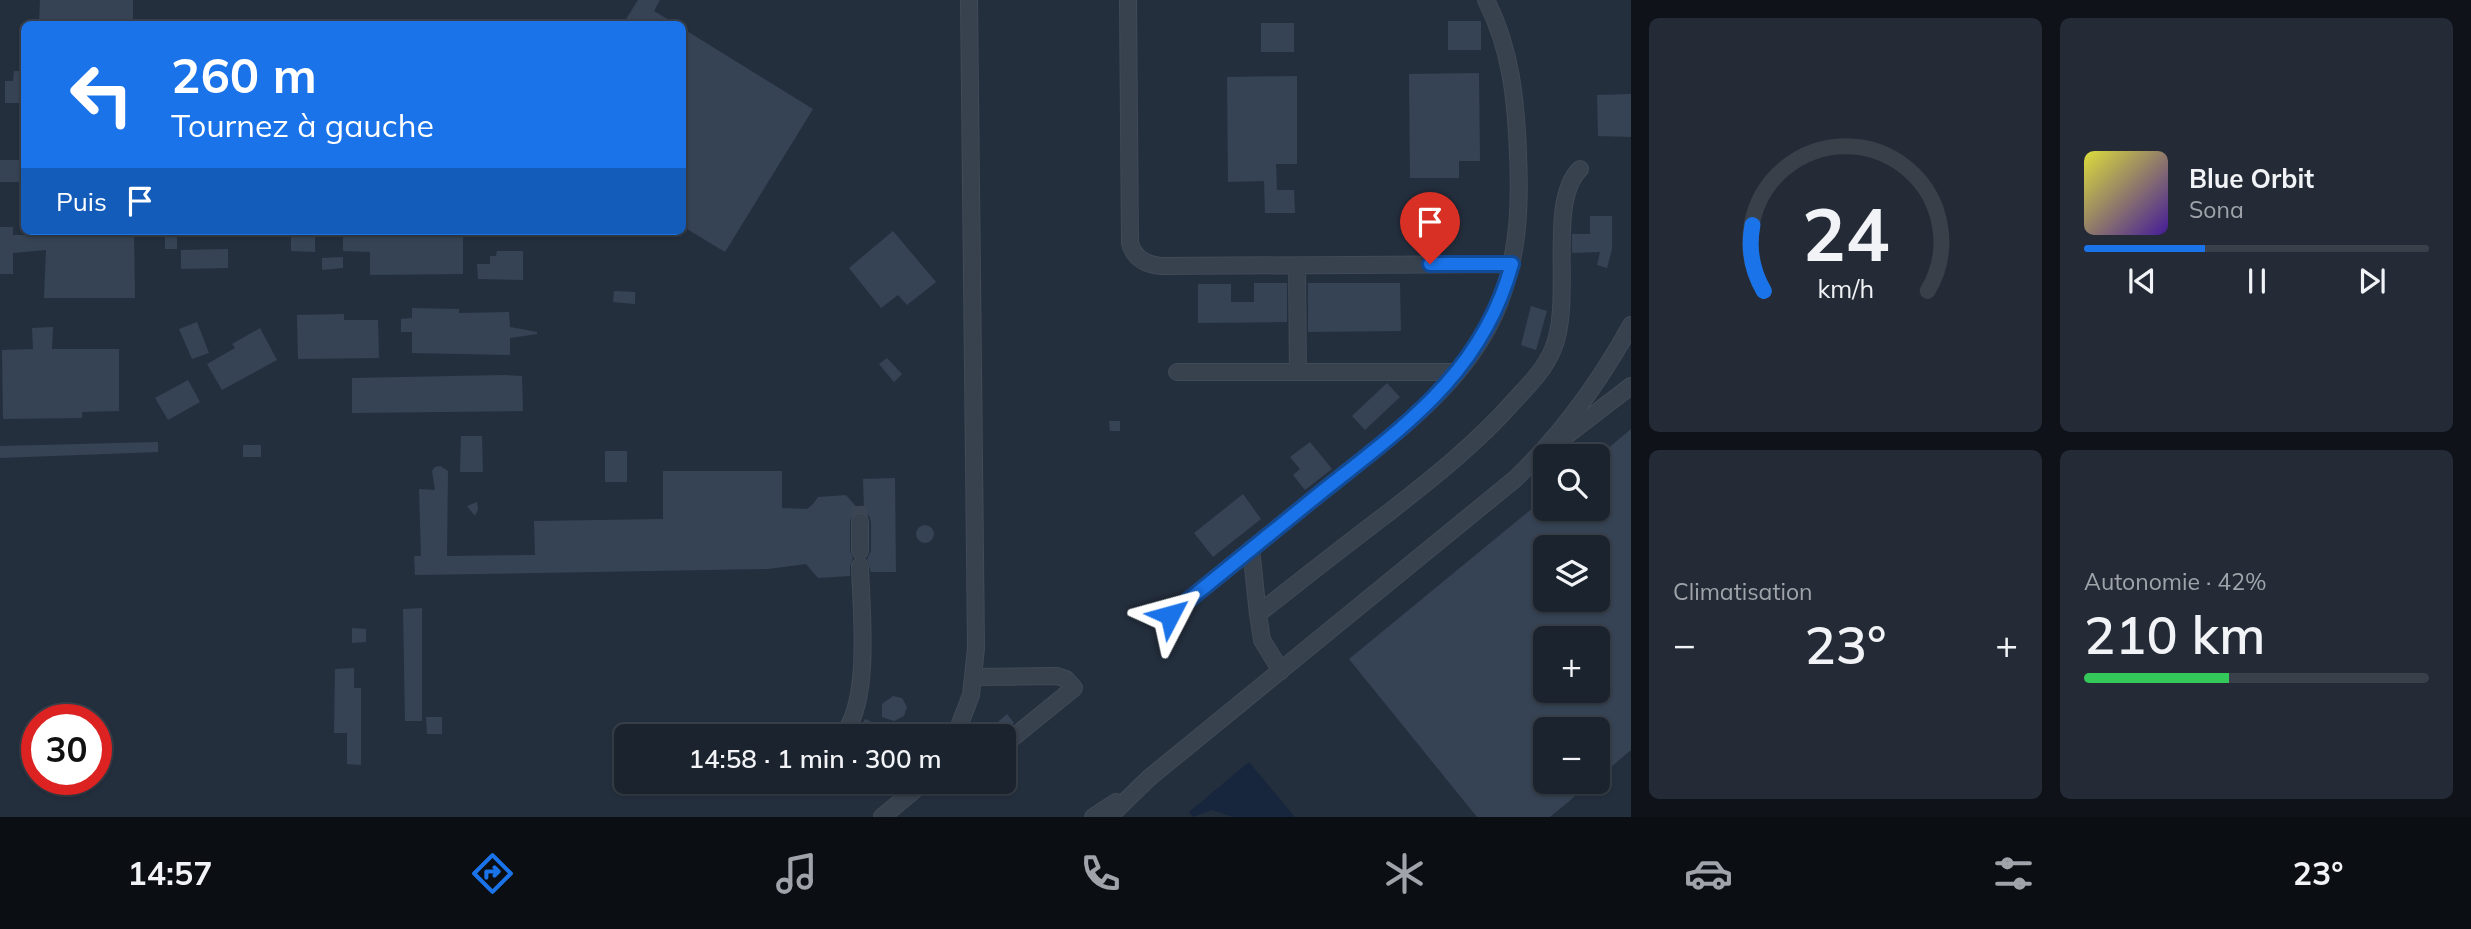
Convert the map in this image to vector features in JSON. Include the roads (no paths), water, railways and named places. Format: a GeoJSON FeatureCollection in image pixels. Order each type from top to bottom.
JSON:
{"type":"FeatureCollection","features":[{"type":"Feature","properties":{"kind":"street"},"geometry":{"type":"LineString","coordinates":[[961,724],[969,703],[974,677],[975,495],[969,0]]}},
{"type":"Feature","properties":{"kind":"street"},"geometry":{"type":"LineString","coordinates":[[1128,0],[1130,243],[1134,254],[1144,262],[1162,266],[1512,264]]}},
{"type":"Feature","properties":{"kind":"street"},"geometry":{"type":"LineString","coordinates":[[1170,615],[1415,417],[1457,372],[1497,308],[1512,264],[1517,237],[1519,191],[1516,101],[1507,54],[1498,25],[1486,0]]}},
{"type":"Feature","properties":{"kind":"street"},"geometry":{"type":"LineString","coordinates":[[1258,614],[1463,454],[1510,406],[1543,367],[1556,342],[1561,316],[1564,199],[1571,178],[1580,169]]}},
{"type":"Feature","properties":{"kind":"street"},"geometry":{"type":"LineString","coordinates":[[1297,266],[1298,372]]}},
{"type":"Feature","properties":{"kind":"street"},"geometry":{"type":"LineString","coordinates":[[1549,444],[1585,400],[1631,325]]}},
{"type":"Feature","properties":{"kind":"street"},"geometry":{"type":"LineString","coordinates":[[1177,372],[1457,372]]}},
{"type":"Feature","properties":{"kind":"street"},"geometry":{"type":"LineString","coordinates":[[1554,444],[1574,432],[1631,386]]}},
{"type":"Feature","properties":{"kind":"street"},"geometry":{"type":"LineString","coordinates":[[1093,817],[1149,778],[1282,671],[1502,490],[1533,460]]}},
{"type":"Feature","properties":{"kind":"street"},"geometry":{"type":"LineString","coordinates":[[850,724],[862,679],[860,522]]}},
{"type":"Feature","properties":{"kind":"street"},"geometry":{"type":"LineString","coordinates":[[1251,549],[1262,640],[1282,671]]}},
{"type":"Feature","properties":{"kind":"street"},"geometry":{"type":"LineString","coordinates":[[974,677],[1057,676],[1066,679],[1074,688],[1016,735]]}},
{"type":"Feature","properties":{"kind":"street"},"geometry":{"type":"LineString","coordinates":[[1109,817],[1149,778]]}},
{"type":"Feature","properties":{"kind":"street"},"geometry":{"type":"LineString","coordinates":[[882,817],[910,794]]}},
{"type":"Feature","properties":{"kind":"water"},"geometry":{"type":"Polygon","coordinates":[[[1249,762],[1295,817],[1233,817],[1212,810],[1193,817],[1189,812],[1249,762]]]}},
{"type":"Feature","properties":{"kind":"tunnel"},"geometry":{"type":"LineString","coordinates":[[859,506],[860,522]]}}]}
